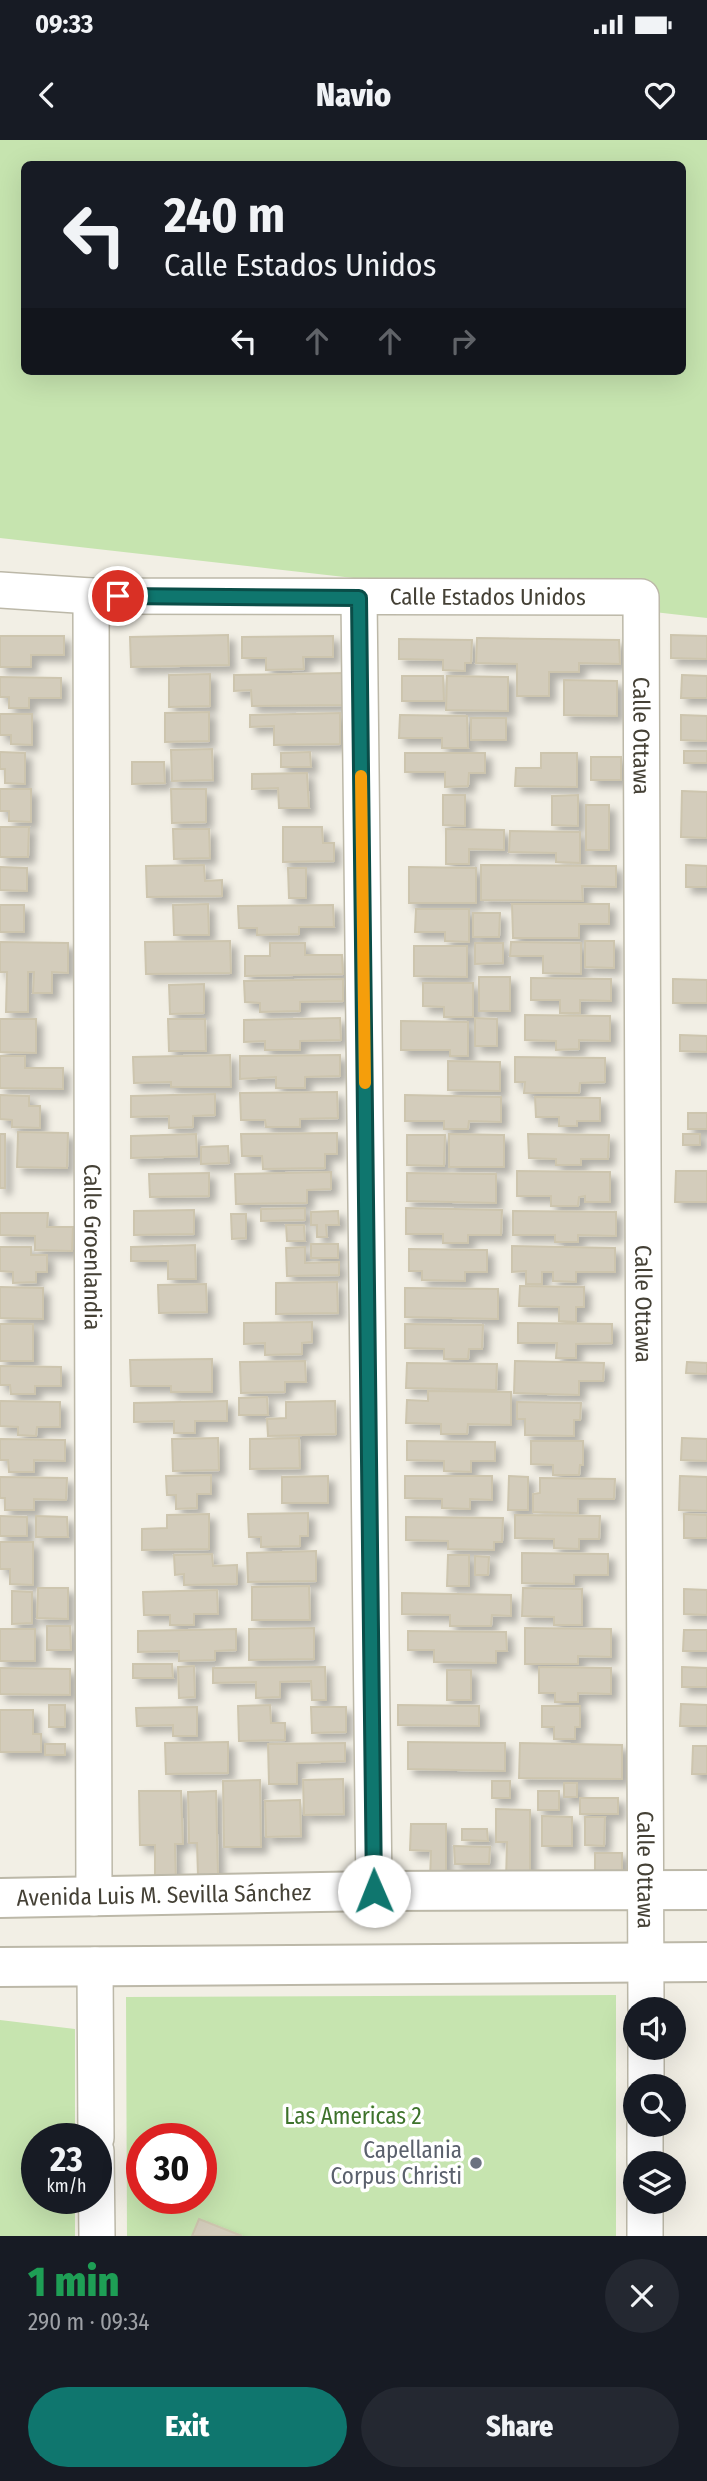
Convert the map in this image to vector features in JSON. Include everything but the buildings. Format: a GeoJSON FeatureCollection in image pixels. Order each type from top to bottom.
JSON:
{"type":"FeatureCollection","features":[{"type":"Feature","properties":{"kind":"street","name":"Calle Estados Unidos"},"geometry":{"type":"LineString","coordinates":[[0,590],[91,596],[641,597]]}},
{"type":"Feature","properties":{"kind":"street","name":"Calle Groenlandia"},"geometry":{"type":"LineString","coordinates":[[91,596],[94,1898]]}},
{"type":"Feature","properties":{"kind":"street","name":"Calle Ottawa"},"geometry":{"type":"LineString","coordinates":[[641,597],[646,1997]]}},
{"type":"Feature","properties":{"kind":"street"},"geometry":{"type":"LineString","coordinates":[[359,598],[374,1891]]}},
{"type":"Feature","properties":{"kind":"street","name":"Avenida Luis M. Sevilla Sánchez"},"geometry":{"type":"LineString","coordinates":[[0,1898],[374,1891],[707,1889]]}},
{"type":"Feature","properties":{"kind":"street"},"geometry":{"type":"LineString","coordinates":[[0,1967],[707,1962]]}},
{"type":"Feature","properties":{"kind":"street"},"geometry":{"type":"LineString","coordinates":[[95,1965],[96,2123]]}},
{"type":"Feature","properties":{"kind":"street"},"geometry":{"type":"LineString","coordinates":[[97,2214],[97,2236]]}},
{"type":"Feature","properties":{"kind":"street"},"geometry":{"type":"LineString","coordinates":[[645,2214],[645,2236]]}},
{"type":"Feature","properties":{"kind":"green space"},"geometry":{"type":"Polygon","coordinates":[[[0,140],[707,140],[707,618],[0,538],[0,140]]]}},
{"type":"Feature","properties":{"kind":"green space","name":"Las Americas 2"},"geometry":{"type":"Polygon","coordinates":[[[616,1995],[616,2236],[127,2236],[127,2214],[217,2214],[217,2123],[127,2123],[126,1997],[616,1995]]]}},
{"type":"Feature","properties":{"kind":"green space"},"geometry":{"type":"Polygon","coordinates":[[[0,2020],[75,2029],[75,2123],[21,2123],[21,2214],[75,2214],[75,2236],[0,2236],[0,2020]]]}},
{"type":"Feature","properties":{"kind":"slow traffic"},"geometry":{"type":"LineString","coordinates":[[361,776],[365,1083]]}},
{"type":"Feature","properties":{"kind":"place","name":"Capellania Corpus Christi"},"geometry":{"type":"Point","coordinates":[476,2163]}},
{"type":"Feature","properties":{"kind":"route"},"geometry":{"type":"LineString","coordinates":[[118,596],[359,598],[374,1891]]}}]}
